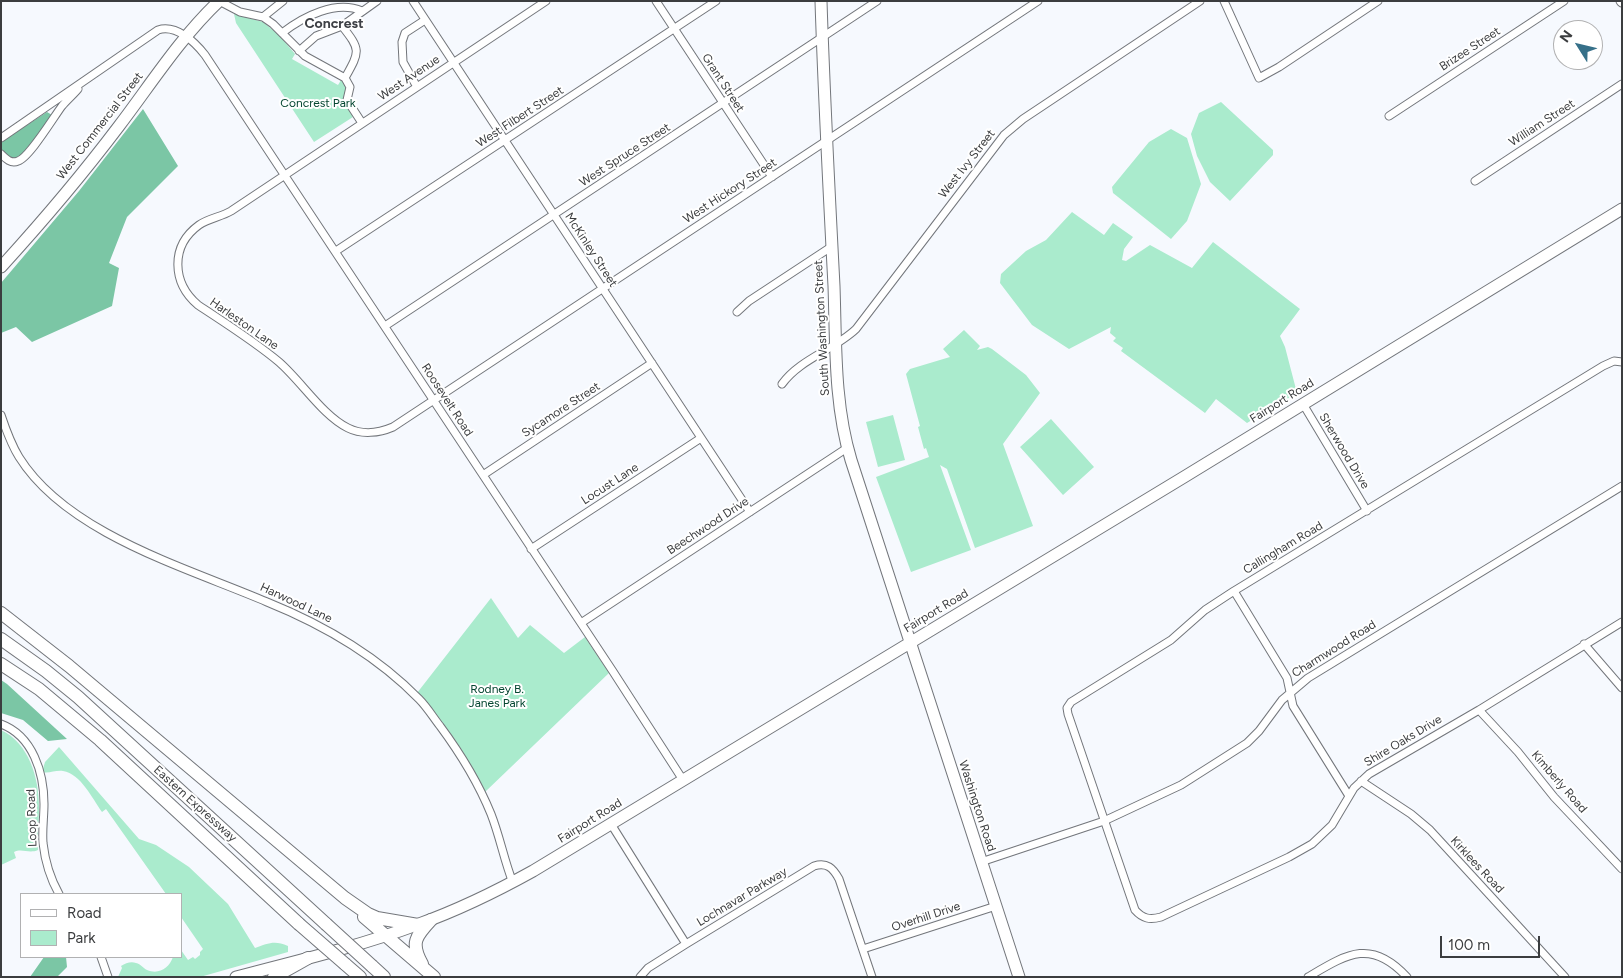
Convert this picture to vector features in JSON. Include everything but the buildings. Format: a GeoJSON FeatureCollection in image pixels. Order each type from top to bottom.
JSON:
{"type":"FeatureCollection","features":[{"type":"Feature","properties":{"kind":"highway"},"geometry":{"type":"LineString","coordinates":[[1,613],[70,666],[345,898],[377,918],[418,925]]}},
{"type":"Feature","properties":{"kind":"highway"},"geometry":{"type":"LineString","coordinates":[[1,620],[27,634]]}},
{"type":"Feature","properties":{"kind":"highway","name":"Eastern Expressway"},"geometry":{"type":"LineString","coordinates":[[1,639],[46,671],[78,697],[384,977]]}},
{"type":"Feature","properties":{"kind":"highway","name":"Eastern Expressway"},"geometry":{"type":"LineString","coordinates":[[1,664],[39,688],[100,740],[299,924],[360,977]]}},
{"type":"Feature","properties":{"kind":"highway"},"geometry":{"type":"LineString","coordinates":[[345,898],[431,974]]}},
{"type":"Feature","properties":{"kind":"highway"},"geometry":{"type":"LineString","coordinates":[[431,920],[418,936],[415,943],[416,954],[431,974]]}},
{"type":"Feature","properties":{"kind":"highway"},"geometry":{"type":"LineString","coordinates":[[274,977],[308,958]]}},
{"type":"Feature","properties":{"kind":"highway"},"geometry":{"type":"LineString","coordinates":[[345,964],[353,977]]}},
{"type":"Feature","properties":{"kind":"main road","name":"South Washington Street"},"geometry":{"type":"LineString","coordinates":[[821,1],[841,417],[847,448],[910,643]]}},
{"type":"Feature","properties":{"kind":"main road","name":"West Commercial Street"},"geometry":{"type":"LineString","coordinates":[[1,267],[42,222],[94,159],[186,36],[216,2]]}},
{"type":"Feature","properties":{"kind":"main road","name":"Fairport Road"},"geometry":{"type":"LineString","coordinates":[[236,977],[308,958],[418,925],[513,883],[1622,209]]}},
{"type":"Feature","properties":{"kind":"main road","name":"Washington Road"},"geometry":{"type":"LineString","coordinates":[[910,643],[1019,977]]}},
{"type":"Feature","properties":{"kind":"street"},"geometry":{"type":"LineString","coordinates":[[263,16],[283,1]]}},
{"type":"Feature","properties":{"kind":"street"},"geometry":{"type":"LineString","coordinates":[[299,51],[316,36],[342,26],[377,1]]}},
{"type":"Feature","properties":{"kind":"street","name":"McKinley Street"},"geometry":{"type":"LineString","coordinates":[[413,1],[750,512]]}},
{"type":"Feature","properties":{"kind":"street","name":"West Avenue"},"geometry":{"type":"LineString","coordinates":[[285,175],[546,1]]}},
{"type":"Feature","properties":{"kind":"street","name":"Grant Street"},"geometry":{"type":"LineString","coordinates":[[656,1],[772,177]]}},
{"type":"Feature","properties":{"kind":"street","name":"West Filbert Street"},"geometry":{"type":"LineString","coordinates":[[336,251],[716,1]]}},
{"type":"Feature","properties":{"kind":"street","name":"West Spruce Street"},"geometry":{"type":"LineString","coordinates":[[385,326],[877,1]]}},
{"type":"Feature","properties":{"kind":"street","name":"West Hickory Street"},"geometry":{"type":"LineString","coordinates":[[434,400],[1038,1]]}},
{"type":"Feature","properties":{"kind":"street","name":"West Ivy Street"},"geometry":{"type":"LineString","coordinates":[[782,384],[789,374],[848,337],[856,329],[1004,134],[1023,119],[1200,1]]}},
{"type":"Feature","properties":{"kind":"street"},"geometry":{"type":"LineString","coordinates":[[1224,1],[1259,78],[1279,67],[1378,1]]}},
{"type":"Feature","properties":{"kind":"street","name":"Brizee Street"},"geometry":{"type":"LineString","coordinates":[[1389,116],[1564,1]]}},
{"type":"Feature","properties":{"kind":"street"},"geometry":{"type":"LineString","coordinates":[[216,2],[240,12],[263,16],[299,51],[345,78],[350,88],[347,100],[362,123]]}},
{"type":"Feature","properties":{"kind":"street"},"geometry":{"type":"LineString","coordinates":[[282,33],[312,12],[333,4],[350,3],[362,11]]}},
{"type":"Feature","properties":{"kind":"street"},"geometry":{"type":"LineString","coordinates":[[417,86],[403,62],[402,42],[405,33],[425,20]]}},
{"type":"Feature","properties":{"kind":"street"},"geometry":{"type":"LineString","coordinates":[[342,26],[355,44],[357,52],[345,78]]}},
{"type":"Feature","properties":{"kind":"street"},"geometry":{"type":"LineString","coordinates":[[1,138],[158,30],[164,28],[186,36]]}},
{"type":"Feature","properties":{"kind":"street","name":"Roosevelt Road"},"geometry":{"type":"LineString","coordinates":[[186,36],[196,43],[205,55],[336,251],[683,780]]}},
{"type":"Feature","properties":{"kind":"street"},"geometry":{"type":"LineString","coordinates":[[1,154],[9,161],[20,161],[57,114],[88,79]]}},
{"type":"Feature","properties":{"kind":"street","name":"William Street"},"geometry":{"type":"LineString","coordinates":[[1475,180],[1622,84]]}},
{"type":"Feature","properties":{"kind":"street"},"geometry":{"type":"LineString","coordinates":[[47,107],[57,114]]}},
{"type":"Feature","properties":{"kind":"street","name":"Harleston Lane"},"geometry":{"type":"LineString","coordinates":[[285,175],[232,211],[199,225],[187,237],[180,251],[178,270],[181,285],[187,296],[280,362],[332,417],[347,428],[366,432],[388,429],[434,400]]}},
{"type":"Feature","properties":{"kind":"street"},"geometry":{"type":"LineString","coordinates":[[737,312],[749,300],[832,247]]}},
{"type":"Feature","properties":{"kind":"street","name":"Callingham Road"},"geometry":{"type":"LineString","coordinates":[[1104,821],[1068,714],[1068,706],[1071,702],[1171,640],[1205,610],[1234,591],[1603,366],[1614,361],[1622,362]]}},
{"type":"Feature","properties":{"kind":"street","name":"Sycamore Street"},"geometry":{"type":"LineString","coordinates":[[483,475],[652,363]]}},
{"type":"Feature","properties":{"kind":"street","name":"Sherwood Drive"},"geometry":{"type":"LineString","coordinates":[[1303,404],[1367,510]]}},
{"type":"Feature","properties":{"kind":"street","name":"Harwood Lane"},"geometry":{"type":"LineString","coordinates":[[1,416],[12,444],[28,470],[53,496],[87,521],[143,551],[270,603],[322,627],[372,658],[402,683],[427,708],[469,769],[491,814],[513,883]]}},
{"type":"Feature","properties":{"kind":"street","name":"Locust Lane"},"geometry":{"type":"LineString","coordinates":[[531,548],[701,438]]}},
{"type":"Feature","properties":{"kind":"street","name":"Beechwood Drive"},"geometry":{"type":"LineString","coordinates":[[581,623],[847,448]]}},
{"type":"Feature","properties":{"kind":"street","name":"Charmwood Road"},"geometry":{"type":"LineString","coordinates":[[981,862],[1104,821],[1181,785],[1240,749],[1259,731],[1276,707],[1290,692],[1317,672],[1622,486]]}},
{"type":"Feature","properties":{"kind":"street"},"geometry":{"type":"LineString","coordinates":[[1234,591],[1287,678],[1294,706],[1349,796]]}},
{"type":"Feature","properties":{"kind":"street","name":"Shire Oaks Drive"},"geometry":{"type":"LineString","coordinates":[[1104,821],[1132,905],[1144,918],[1155,918],[1289,857],[1312,844],[1332,825],[1349,796],[1361,781],[1378,768],[1479,710],[1622,622]]}},
{"type":"Feature","properties":{"kind":"street"},"geometry":{"type":"LineString","coordinates":[[1584,644],[1622,688]]}},
{"type":"Feature","properties":{"kind":"street","name":"Kimberly Road"},"geometry":{"type":"LineString","coordinates":[[1479,710],[1518,752],[1554,796],[1622,869]]}},
{"type":"Feature","properties":{"kind":"street","name":"Loop Road"},"geometry":{"type":"LineString","coordinates":[[1,724],[15,731],[31,748],[43,790],[43,842],[46,862],[49,874],[58,893]]}},
{"type":"Feature","properties":{"kind":"street","name":"Kirklees Road"},"geometry":{"type":"LineString","coordinates":[[1361,781],[1411,814],[1430,830],[1565,977]]}},
{"type":"Feature","properties":{"kind":"street"},"geometry":{"type":"LineString","coordinates":[[612,824],[686,944],[648,968],[640,977]]}},
{"type":"Feature","properties":{"kind":"street","name":"Lochnavar Parkway"},"geometry":{"type":"LineString","coordinates":[[686,944],[814,866],[824,864],[831,868],[839,879],[872,977]]}},
{"type":"Feature","properties":{"kind":"street","name":"Overhill Drive"},"geometry":{"type":"LineString","coordinates":[[864,949],[996,906]]}},
{"type":"Feature","properties":{"kind":"street"},"geometry":{"type":"LineString","coordinates":[[1308,977],[1336,960],[1358,954],[1378,956],[1387,960],[1407,977]]}},
{"type":"Feature","properties":{"kind":"street"},"geometry":{"type":"LineString","coordinates":[[101,958],[108,977]]}},
{"type":"Feature","properties":{"kind":"green space","name":"Concrest Park"},"geometry":{"type":"Polygon","coordinates":[[[234,14],[263,22],[279,35],[295,54],[292,59],[338,85],[341,80],[345,87],[344,101],[353,117],[314,142],[236,23],[234,14]]]}},
{"type":"Feature","properties":{"kind":"green space"},"geometry":{"type":"Polygon","coordinates":[[[1221,102],[1273,150],[1273,155],[1230,201],[1210,182],[1197,156],[1191,134],[1199,113],[1221,102]]]}},
{"type":"Feature","properties":{"kind":"green space"},"geometry":{"type":"Polygon","coordinates":[[[143,109],[178,166],[127,217],[109,263],[119,268],[112,306],[32,342],[16,327],[1,333],[1,283],[79,191],[143,109]]]}},
{"type":"Feature","properties":{"kind":"green space"},"geometry":{"type":"Polygon","coordinates":[[[47,112],[52,115],[27,150],[17,159],[7,156],[2,152],[1,142],[47,112]]]}},
{"type":"Feature","properties":{"kind":"green space"},"geometry":{"type":"Polygon","coordinates":[[[1171,129],[1187,138],[1201,184],[1187,221],[1171,239],[1113,193],[1112,187],[1149,142],[1171,129]]]}},
{"type":"Feature","properties":{"kind":"green space"},"geometry":{"type":"Polygon","coordinates":[[[1072,212],[1104,235],[1113,223],[1133,237],[1124,249],[1122,260],[1126,261],[1150,245],[1192,268],[1213,242],[1300,309],[1280,336],[1285,347],[1297,393],[1247,423],[1216,399],[1205,413],[1121,351],[1123,348],[1113,341],[1116,338],[1110,333],[1111,327],[1069,349],[1032,325],[1000,283],[1001,274],[1026,251],[1046,240],[1072,212]]]}},
{"type":"Feature","properties":{"kind":"green space"},"geometry":{"type":"Polygon","coordinates":[[[964,330],[980,346],[977,350],[988,347],[992,349],[1026,375],[1040,393],[1003,444],[1033,526],[975,548],[947,469],[940,465],[971,550],[911,572],[876,477],[929,457],[926,448],[924,449],[906,374],[910,369],[950,357],[943,349],[964,330]]]}},
{"type":"Feature","properties":{"kind":"green space"},"geometry":{"type":"Polygon","coordinates":[[[893,415],[905,460],[878,467],[866,422],[893,415]]]}},
{"type":"Feature","properties":{"kind":"green space"},"geometry":{"type":"Polygon","coordinates":[[[1051,419],[1094,467],[1063,495],[1020,447],[1051,419]]]}},
{"type":"Feature","properties":{"kind":"green space","name":"Rodney B. Janes Park"},"geometry":{"type":"Polygon","coordinates":[[[491,598],[518,638],[530,625],[564,653],[585,637],[609,673],[485,792],[472,766],[455,740],[417,693],[491,598]]]}},
{"type":"Feature","properties":{"kind":"green space"},"geometry":{"type":"Polygon","coordinates":[[[1,680],[67,739],[48,741],[23,720],[1,713],[1,680]]]}},
{"type":"Feature","properties":{"kind":"green space"},"geometry":{"type":"Polygon","coordinates":[[[1,730],[19,743],[30,762],[37,785],[39,807],[38,850],[14,852],[16,858],[1,865],[1,730]]]}},
{"type":"Feature","properties":{"kind":"green space"},"geometry":{"type":"Polygon","coordinates":[[[59,747],[139,839],[156,845],[189,867],[228,904],[255,948],[279,943],[288,946],[288,952],[200,977],[118,977],[121,966],[130,962],[156,972],[163,970],[172,958],[182,958],[182,951],[188,960],[193,957],[195,959],[203,949],[182,918],[182,893],[165,893],[106,809],[102,812],[81,782],[69,773],[63,771],[42,772],[45,762],[59,747]]]}},
{"type":"Feature","properties":{"kind":"green space"},"geometry":{"type":"Polygon","coordinates":[[[43,958],[66,958],[67,967],[57,977],[30,977],[43,958]]]}},
{"type":"Feature","properties":{"kind":"district","name":"Concrest"},"geometry":{"type":"Point","coordinates":[334,24]}}]}
